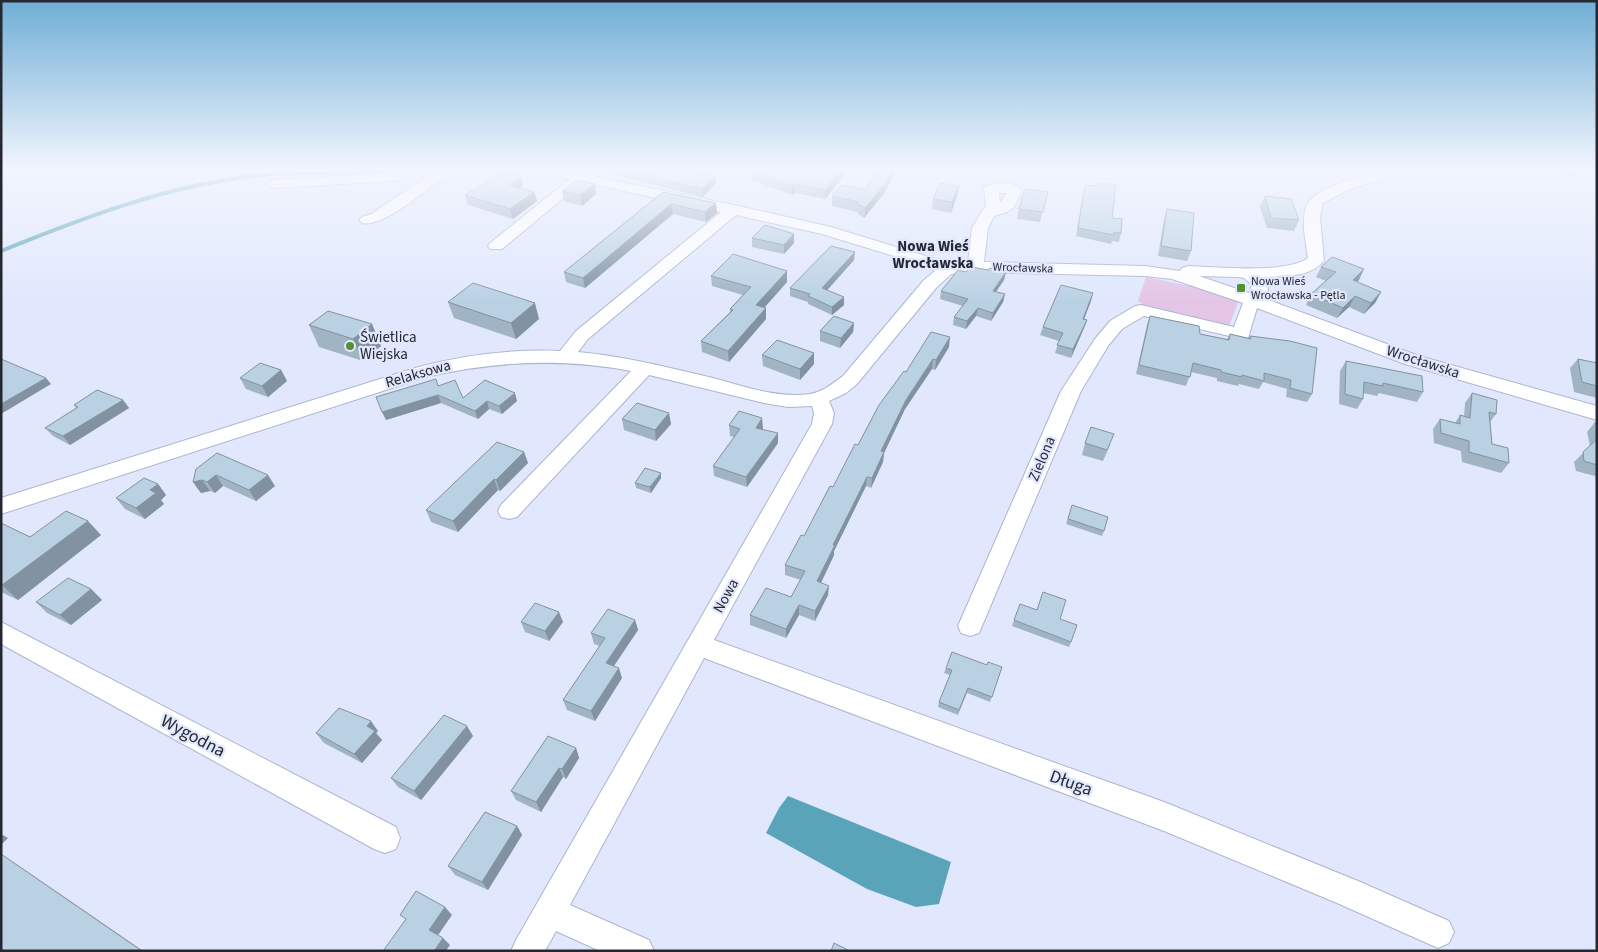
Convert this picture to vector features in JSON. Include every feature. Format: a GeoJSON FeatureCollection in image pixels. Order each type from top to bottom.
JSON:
{"type":"FeatureCollection","features":[{"type":"Feature","properties":{"kind":"street"},"geometry":{"type":"LineString","coordinates":[[367,220],[381,213]]}},
{"type":"Feature","properties":{"kind":"street"},"geometry":{"type":"LineString","coordinates":[[496,246],[536,213]]}},
{"type":"Feature","properties":{"kind":"street"},"geometry":{"type":"LineString","coordinates":[[564,358],[582,335],[729,213]]}},
{"type":"Feature","properties":{"kind":"street","name":"Wrocławska"},"geometry":{"type":"LineString","coordinates":[[753,213],[826,230],[926,261],[946,270],[977,267],[1145,271],[1173,274],[1208,271],[1249,274],[1302,269],[1316,260],[1312,213]]}},
{"type":"Feature","properties":{"kind":"street"},"geometry":{"type":"LineString","coordinates":[[977,267],[975,260],[980,228],[988,213]]}},
{"type":"Feature","properties":{"kind":"street"},"geometry":{"type":"LineString","coordinates":[[819,400],[835,392],[850,380],[930,284],[946,270]]}},
{"type":"Feature","properties":{"kind":"street","name":"Wrocławska"},"geometry":{"type":"LineString","coordinates":[[1173,274],[1252,300],[1412,360],[1597,413]]}},
{"type":"Feature","properties":{"kind":"street"},"geometry":{"type":"LineString","coordinates":[[1249,274],[1259,282],[1261,287],[1252,300]]}},
{"type":"Feature","properties":{"kind":"street","name":"Zielona"},"geometry":{"type":"LineString","coordinates":[[970,626],[1071,391],[1101,343],[1116,325],[1141,310],[1242,334],[1242,319],[1252,300]]}},
{"type":"Feature","properties":{"kind":"street","name":"Relaksowa"},"geometry":{"type":"LineString","coordinates":[[1,506],[422,372],[457,363],[488,358],[592,360],[764,397],[794,401],[819,400]]}},
{"type":"Feature","properties":{"kind":"street"},"geometry":{"type":"LineString","coordinates":[[509,511],[644,370]]}},
{"type":"Feature","properties":{"kind":"street","name":"Nowa"},"geometry":{"type":"LineString","coordinates":[[527,951],[822,424],[824,413],[819,400]]}},
{"type":"Feature","properties":{"kind":"street","name":"Wygodna"},"geometry":{"type":"LineString","coordinates":[[1,632],[385,838]]}},
{"type":"Feature","properties":{"kind":"street","name":"Długa"},"geometry":{"type":"LineString","coordinates":[[698,645],[1113,798],[1352,892],[1438,932]]}},
{"type":"Feature","properties":{"kind":"street"},"geometry":{"type":"LineString","coordinates":[[550,912],[638,951]]}},
{"type":"Feature","properties":{"kind":"shaded area"},"geometry":{"type":"Polygon","coordinates":[[[1146,277],[1200,288],[1238,302],[1228,329],[1148,308],[1138,301],[1146,277]]]}},
{"type":"Feature","properties":{"kind":"water"},"geometry":{"type":"Polygon","coordinates":[[[788,796],[951,862],[939,904],[916,907],[867,889],[766,833],[779,808],[788,796]]]}},
{"type":"Feature","properties":{"kind":"building"},"geometry":{"type":"Polygon","coordinates":[[[636,213],[660,213],[583,278],[564,272],[636,213]]]}},
{"type":"Feature","properties":{"kind":"building"},"geometry":{"type":"Polygon","coordinates":[[[1080,213],[1113,213],[1112,218],[1122,219],[1121,233],[1114,232],[1114,235],[1078,228],[1080,213]]]}},
{"type":"Feature","properties":{"kind":"building"},"geometry":{"type":"Polygon","coordinates":[[[1166,213],[1194,213],[1191,251],[1161,246],[1166,213]]]}},
{"type":"Feature","properties":{"kind":"building"},"geometry":{"type":"Polygon","coordinates":[[[1270,213],[1296,213],[1299,220],[1271,218],[1270,213]]]}},
{"type":"Feature","properties":{"kind":"building"},"geometry":{"type":"Polygon","coordinates":[[[765,225],[794,234],[784,245],[752,238],[765,225]]]}},
{"type":"Feature","properties":{"kind":"building"},"geometry":{"type":"Polygon","coordinates":[[[831,246],[855,252],[822,288],[844,297],[832,307],[808,296],[810,294],[790,288],[831,246]]]}},
{"type":"Feature","properties":{"kind":"building"},"geometry":{"type":"Polygon","coordinates":[[[733,254],[787,271],[756,305],[766,308],[728,351],[701,341],[733,310],[730,309],[751,287],[711,276],[733,254]]]}},
{"type":"Feature","properties":{"kind":"building"},"geometry":{"type":"Polygon","coordinates":[[[1332,257],[1364,269],[1353,280],[1381,292],[1371,303],[1355,296],[1343,308],[1311,294],[1336,272],[1321,267],[1332,257]]]}},
{"type":"Feature","properties":{"kind":"building"},"geometry":{"type":"Polygon","coordinates":[[[971,267],[989,270],[990,268],[1006,272],[993,291],[1005,294],[993,313],[978,308],[967,321],[954,317],[968,299],[941,291],[958,270],[966,272],[971,267]]]}},
{"type":"Feature","properties":{"kind":"building"},"geometry":{"type":"Polygon","coordinates":[[[473,283],[535,303],[511,323],[448,302],[473,283]]]}},
{"type":"Feature","properties":{"kind":"building"},"geometry":{"type":"Polygon","coordinates":[[[1061,285],[1093,293],[1083,319],[1087,320],[1073,349],[1057,345],[1063,333],[1043,327],[1061,285]]]}},
{"type":"Feature","properties":{"kind":"building"},"geometry":{"type":"Polygon","coordinates":[[[328,311],[372,324],[353,339],[309,325],[328,311]]]}},
{"type":"Feature","properties":{"kind":"building"},"geometry":{"type":"Polygon","coordinates":[[[834,316],[854,323],[841,338],[820,331],[834,316]]]}},
{"type":"Feature","properties":{"kind":"building"},"geometry":{"type":"Polygon","coordinates":[[[1150,316],[1199,326],[1200,334],[1229,340],[1230,334],[1251,339],[1250,336],[1290,341],[1317,348],[1312,394],[1290,388],[1291,380],[1264,373],[1264,381],[1221,372],[1221,370],[1193,363],[1190,377],[1139,365],[1150,316]]]}},
{"type":"Feature","properties":{"kind":"building"},"geometry":{"type":"Polygon","coordinates":[[[931,332],[950,337],[936,360],[933,359],[906,400],[881,451],[884,452],[872,478],[867,477],[833,545],[835,545],[817,581],[829,586],[815,611],[799,605],[786,629],[750,615],[766,588],[791,597],[805,571],[785,565],[801,535],[804,536],[830,486],[833,487],[855,444],[858,445],[879,405],[904,371],[906,372],[931,332]]]}},
{"type":"Feature","properties":{"kind":"building"},"geometry":{"type":"Polygon","coordinates":[[[777,340],[814,353],[800,369],[762,355],[777,340]]]}},
{"type":"Feature","properties":{"kind":"building"},"geometry":{"type":"Polygon","coordinates":[[[1,359],[46,378],[1,404],[1,359]]]}},
{"type":"Feature","properties":{"kind":"building"},"geometry":{"type":"Polygon","coordinates":[[[1578,359],[1597,363],[1597,386],[1582,382],[1578,359]]]}},
{"type":"Feature","properties":{"kind":"building"},"geometry":{"type":"Polygon","coordinates":[[[1346,361],[1422,376],[1423,392],[1383,383],[1383,386],[1364,382],[1363,399],[1345,394],[1346,361]]]}},
{"type":"Feature","properties":{"kind":"building"},"geometry":{"type":"Polygon","coordinates":[[[260,363],[281,370],[262,386],[240,378],[260,363]]]}},
{"type":"Feature","properties":{"kind":"building"},"geometry":{"type":"Polygon","coordinates":[[[436,379],[438,386],[455,380],[463,398],[485,380],[515,393],[499,406],[487,401],[475,411],[438,395],[382,412],[376,397],[436,379]]]}},
{"type":"Feature","properties":{"kind":"building"},"geometry":{"type":"Polygon","coordinates":[[[97,390],[123,400],[63,436],[45,428],[78,407],[74,405],[97,390]]]}},
{"type":"Feature","properties":{"kind":"building"},"geometry":{"type":"Polygon","coordinates":[[[1472,393],[1497,400],[1496,414],[1489,412],[1492,444],[1508,448],[1509,463],[1469,452],[1469,441],[1441,433],[1440,419],[1460,424],[1460,415],[1470,418],[1472,393]]]}},
{"type":"Feature","properties":{"kind":"building"},"geometry":{"type":"Polygon","coordinates":[[[637,403],[669,413],[655,430],[622,419],[637,403]]]}},
{"type":"Feature","properties":{"kind":"building"},"geometry":{"type":"Polygon","coordinates":[[[739,411],[762,418],[756,428],[778,433],[746,477],[713,466],[740,429],[729,425],[739,411]]]}},
{"type":"Feature","properties":{"kind":"building"},"geometry":{"type":"Polygon","coordinates":[[[1091,427],[1114,434],[1107,450],[1085,443],[1091,427]]]}},
{"type":"Feature","properties":{"kind":"building"},"geometry":{"type":"Polygon","coordinates":[[[1597,439],[1597,465],[1584,461],[1583,452],[1597,439]]]}},
{"type":"Feature","properties":{"kind":"building"},"geometry":{"type":"Polygon","coordinates":[[[497,442],[524,452],[496,480],[494,479],[453,521],[426,510],[497,442]]]}},
{"type":"Feature","properties":{"kind":"building"},"geometry":{"type":"Polygon","coordinates":[[[217,453],[268,475],[249,490],[216,475],[207,482],[202,480],[193,482],[196,469],[217,453]]]}},
{"type":"Feature","properties":{"kind":"building"},"geometry":{"type":"Polygon","coordinates":[[[645,468],[661,473],[650,487],[635,483],[645,468]]]}},
{"type":"Feature","properties":{"kind":"building"},"geometry":{"type":"Polygon","coordinates":[[[144,478],[158,484],[150,490],[156,493],[136,508],[116,498],[144,478]]]}},
{"type":"Feature","properties":{"kind":"building"},"geometry":{"type":"Polygon","coordinates":[[[1072,505],[1108,517],[1104,531],[1068,519],[1072,505]]]}},
{"type":"Feature","properties":{"kind":"building"},"geometry":{"type":"Polygon","coordinates":[[[66,511],[88,521],[1,585],[1,523],[30,537],[66,511]]]}},
{"type":"Feature","properties":{"kind":"building"},"geometry":{"type":"Polygon","coordinates":[[[68,578],[91,589],[60,615],[36,602],[68,578]]]}},
{"type":"Feature","properties":{"kind":"building"},"geometry":{"type":"Polygon","coordinates":[[[1043,592],[1066,600],[1060,619],[1077,625],[1071,642],[1014,620],[1020,604],[1037,610],[1043,592]]]}},
{"type":"Feature","properties":{"kind":"building"},"geometry":{"type":"Polygon","coordinates":[[[535,603],[559,612],[545,631],[521,622],[535,603]]]}},
{"type":"Feature","properties":{"kind":"building"},"geometry":{"type":"Polygon","coordinates":[[[608,609],[635,620],[606,663],[619,668],[591,711],[563,700],[605,638],[591,633],[608,609]]]}},
{"type":"Feature","properties":{"kind":"building"},"geometry":{"type":"Polygon","coordinates":[[[952,652],[987,665],[988,662],[1002,667],[992,697],[968,688],[959,710],[939,702],[952,670],[946,668],[952,652]]]}},
{"type":"Feature","properties":{"kind":"building"},"geometry":{"type":"Polygon","coordinates":[[[339,708],[371,721],[367,726],[375,731],[354,754],[316,733],[339,708]]]}},
{"type":"Feature","properties":{"kind":"building"},"geometry":{"type":"Polygon","coordinates":[[[444,715],[467,726],[414,791],[391,778],[444,715]]]}},
{"type":"Feature","properties":{"kind":"building"},"geometry":{"type":"Polygon","coordinates":[[[548,736],[576,748],[562,769],[559,768],[536,802],[511,791],[548,736]]]}},
{"type":"Feature","properties":{"kind":"building"},"geometry":{"type":"Polygon","coordinates":[[[485,812],[517,826],[482,882],[448,866],[485,812]]]}},
{"type":"Feature","properties":{"kind":"building"},"geometry":{"type":"Polygon","coordinates":[[[1,854],[142,951],[1,951],[1,854]]]}},
{"type":"Feature","properties":{"kind":"building"},"geometry":{"type":"Polygon","coordinates":[[[416,891],[445,907],[429,930],[443,938],[434,951],[383,951],[406,919],[400,915],[416,891]]]}},
{"type":"Feature","properties":{"kind":"building"},"geometry":{"type":"Polygon","coordinates":[[[834,943],[850,951],[831,951],[834,943]]]}},
{"type":"Feature","properties":{"kind":"waterway"},"geometry":{"type":"LineString","coordinates":[[1,251],[99,213]]}},
{"type":"Feature","properties":{"kind":"place","name":"Nowa Wieś Wrocławska - Pętla"},"geometry":{"type":"Point","coordinates":[1241,288]}},
{"type":"Feature","properties":{"kind":"place","name":"Świetlica Wiejska"},"geometry":{"type":"Point","coordinates":[350,346]}},
{"type":"Feature","properties":{"kind":"district","name":"Nowa Wieś Wrocławska"},"geometry":{"type":"Point","coordinates":[933,254]}}]}
